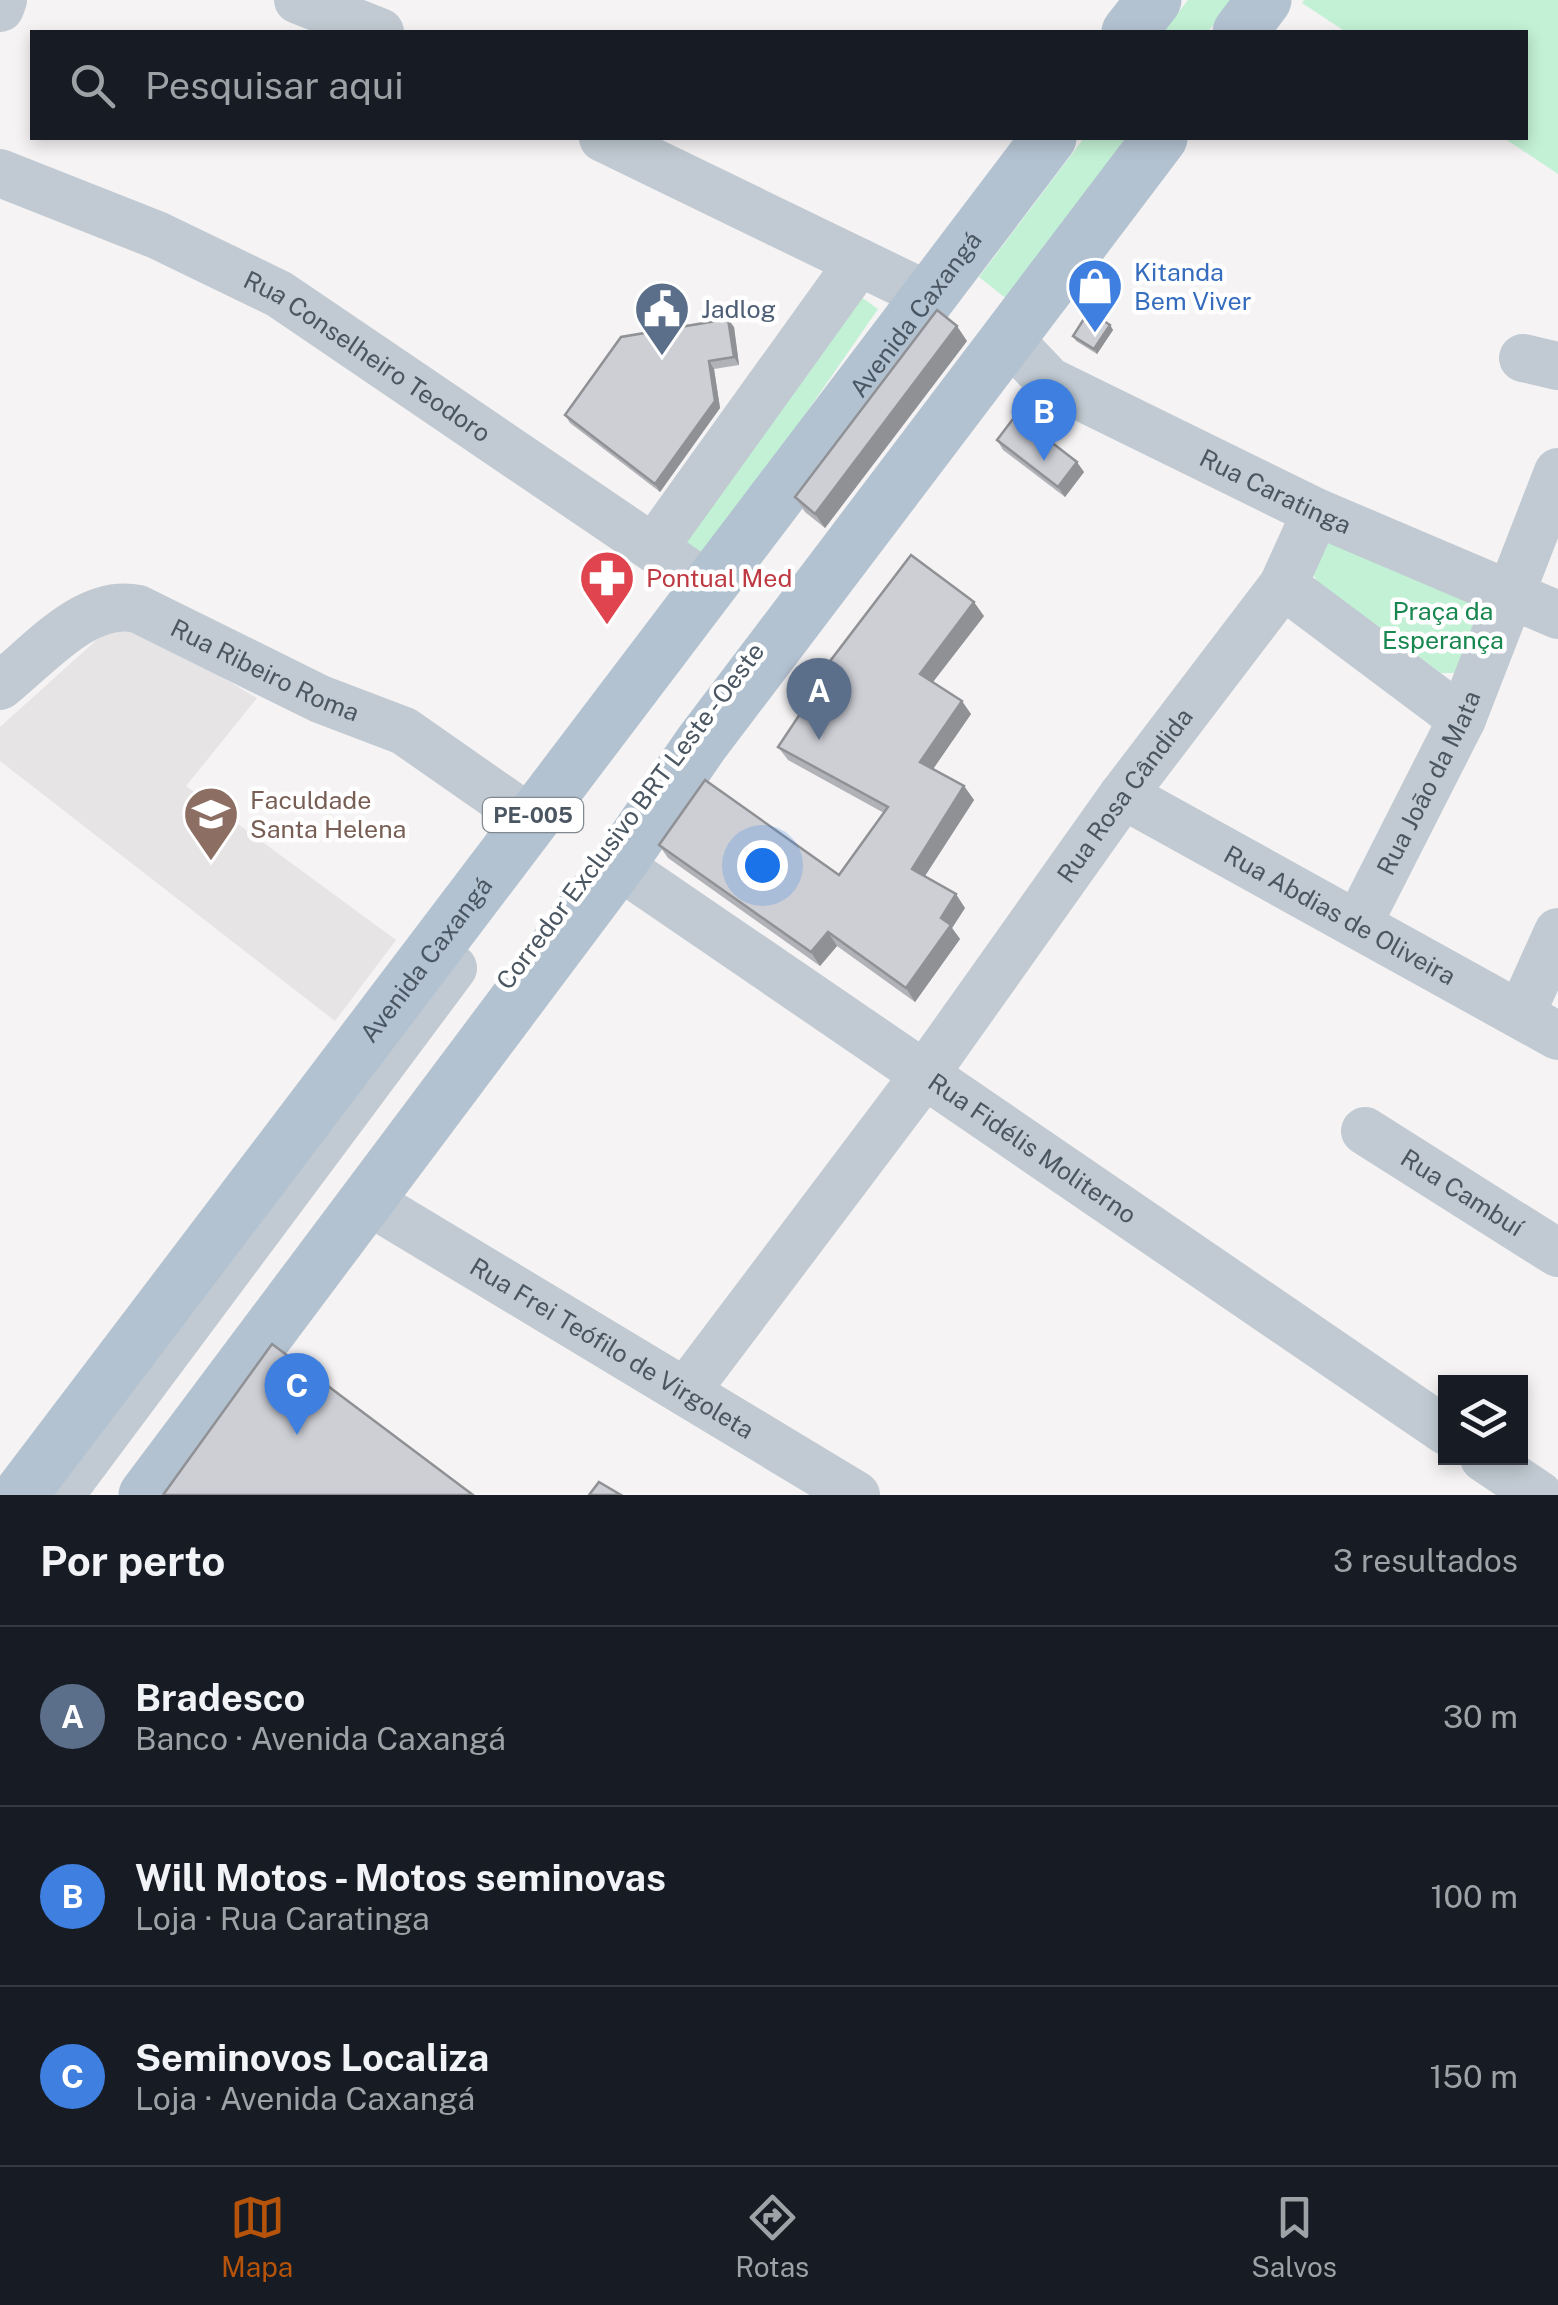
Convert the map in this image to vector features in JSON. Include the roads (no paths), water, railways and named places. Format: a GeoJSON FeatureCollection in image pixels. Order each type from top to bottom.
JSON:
{"type":"FeatureCollection","features":[{"type":"Feature","properties":{"kind":"main road"},"geometry":{"type":"LineString","coordinates":[[1242,30],[1264,0]]}},
{"type":"Feature","properties":{"kind":"main road","name":"Avenida Caxangá"},"geometry":{"type":"LineString","coordinates":[[20,1495],[1048,140]]}},
{"type":"Feature","properties":{"kind":"main road"},"geometry":{"type":"LineString","coordinates":[[146,1495],[618,866],[701,744],[1158,140]]}},
{"type":"Feature","properties":{"kind":"street"},"geometry":{"type":"LineString","coordinates":[[0,8],[3,0]]}},
{"type":"Feature","properties":{"kind":"street"},"geometry":{"type":"LineString","coordinates":[[298,0],[375,30]]}},
{"type":"Feature","properties":{"kind":"street"},"geometry":{"type":"LineString","coordinates":[[1220,30],[1242,0]]}},
{"type":"Feature","properties":{"kind":"street"},"geometry":{"type":"LineString","coordinates":[[607,140],[929,296]]}},
{"type":"Feature","properties":{"kind":"street","name":"Corredor Exclusivo BRT Leste - Oeste"},"geometry":{"type":"LineString","coordinates":[[60,1495],[1075,140]]}},
{"type":"Feature","properties":{"kind":"street","name":"Corredor Exclusivo BRT Leste - Oeste"},"geometry":{"type":"LineString","coordinates":[[120,1495],[1137,140]]}},
{"type":"Feature","properties":{"kind":"street","name":"Rua Conselheiro Teodoro"},"geometry":{"type":"LineString","coordinates":[[0,173],[158,235],[279,294],[710,586]]}},
{"type":"Feature","properties":{"kind":"street"},"geometry":{"type":"LineString","coordinates":[[655,546],[859,262]]}},
{"type":"Feature","properties":{"kind":"street","name":"Rua Caratinga"},"geometry":{"type":"LineString","coordinates":[[1009,339],[1048,382],[1316,512],[1558,615]]}},
{"type":"Feature","properties":{"kind":"street"},"geometry":{"type":"LineString","coordinates":[[758,402],[818,444]]}},
{"type":"Feature","properties":{"kind":"street","name":"Rua João da Mata"},"geometry":{"type":"LineString","coordinates":[[1358,924],[1462,719],[1558,472]]}},
{"type":"Feature","properties":{"kind":"street","name":"Rua Rosa Cândida"},"geometry":{"type":"LineString","coordinates":[[686,1392],[925,1074],[1123,795],[1284,585],[1316,512]]}},
{"type":"Feature","properties":{"kind":"street"},"geometry":{"type":"LineString","coordinates":[[1284,585],[1462,719]]}},
{"type":"Feature","properties":{"kind":"street","name":"Rua Ribeiro Roma"},"geometry":{"type":"LineString","coordinates":[[0,686],[90,614],[120,605],[138,609],[320,698],[404,731],[530,819]]}},
{"type":"Feature","properties":{"kind":"street","name":"Rua Abdias de Oliveira"},"geometry":{"type":"LineString","coordinates":[[1123,795],[1540,1025]]}},
{"type":"Feature","properties":{"kind":"street","name":"Rua Fidélis Moliterno"},"geometry":{"type":"LineString","coordinates":[[618,866],[1438,1426]]}},
{"type":"Feature","properties":{"kind":"street"},"geometry":{"type":"LineString","coordinates":[[1540,1025],[1558,932]]}},
{"type":"Feature","properties":{"kind":"street","name":"Rua Cambuí"},"geometry":{"type":"LineString","coordinates":[[1365,1131],[1558,1253]]}},
{"type":"Feature","properties":{"kind":"street","name":"Rua Frei Teófilo de Virgoleta"},"geometry":{"type":"LineString","coordinates":[[368,1201],[856,1495]]}},
{"type":"Feature","properties":{"kind":"street"},"geometry":{"type":"LineString","coordinates":[[1494,1465],[1539,1495]]}},
{"type":"Feature","properties":{"kind":"place","name":"Kitanda Bem Viver"},"geometry":{"type":"Point","coordinates":[1095,335]}},
{"type":"Feature","properties":{"kind":"place","name":"Jadlog"},"geometry":{"type":"Point","coordinates":[662,358]}},
{"type":"Feature","properties":{"kind":"place","name":"Will Motos - Motos seminovas"},"geometry":{"type":"Point","coordinates":[1044,461]}},
{"type":"Feature","properties":{"kind":"place","name":"Pontual Med"},"geometry":{"type":"Point","coordinates":[607,627]}},
{"type":"Feature","properties":{"kind":"place","name":"Bradesco"},"geometry":{"type":"Point","coordinates":[819,740]}},
{"type":"Feature","properties":{"kind":"place","name":"Faculdade Santa Helena"},"geometry":{"type":"Point","coordinates":[211,863]}},
{"type":"Feature","properties":{"kind":"place","name":"Seminovos Localiza"},"geometry":{"type":"Point","coordinates":[297,1435]}},
{"type":"Feature","properties":{"kind":"park label","name":"Praça da Esperança"},"geometry":{"type":"Point","coordinates":[1443,626]}}]}
